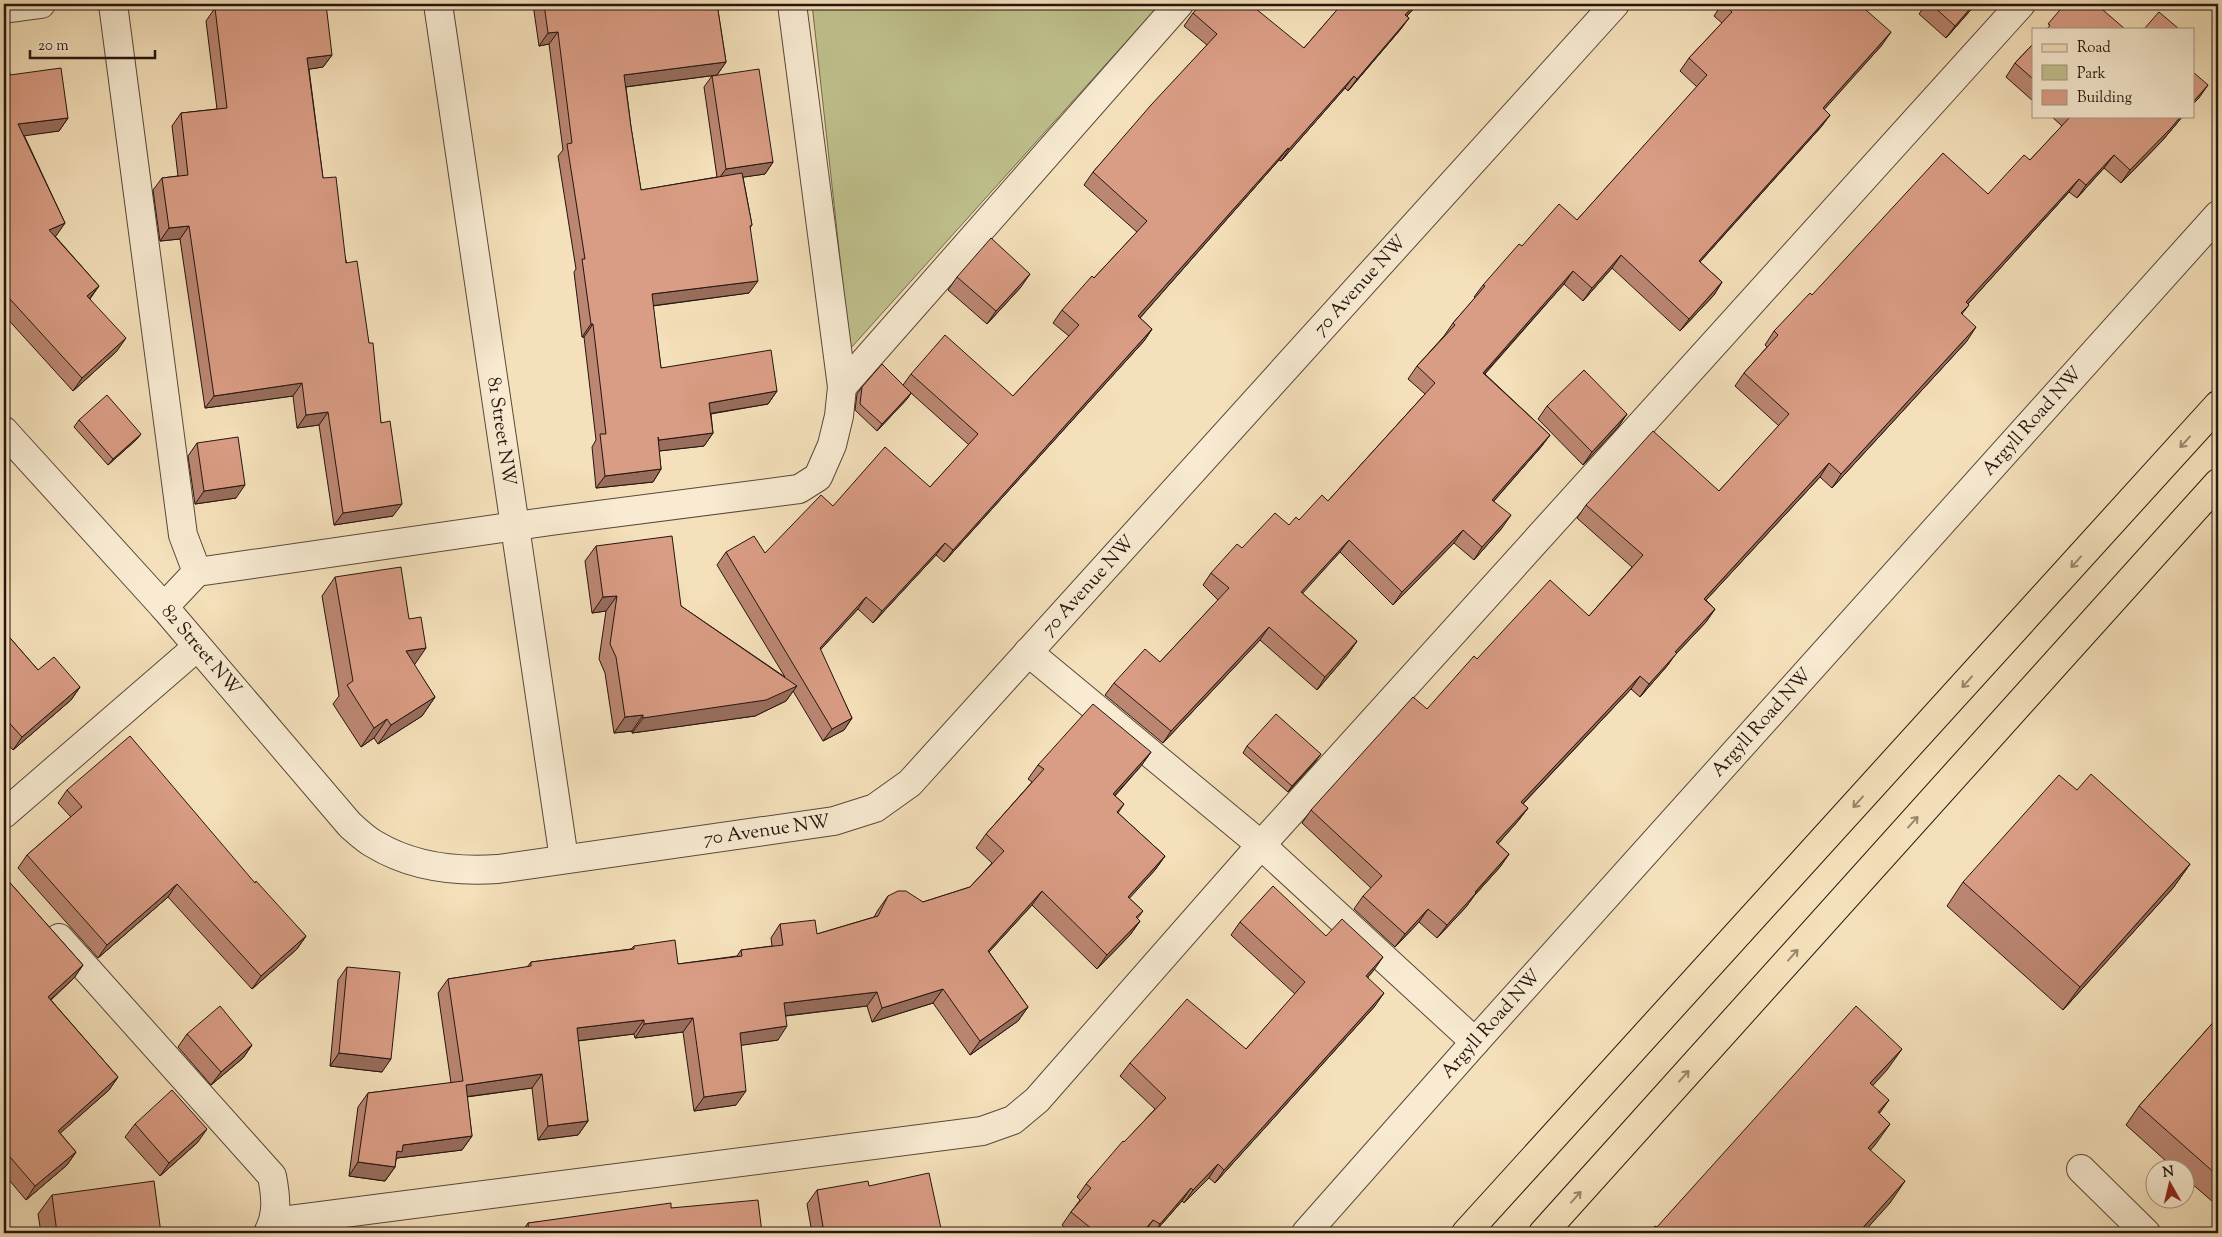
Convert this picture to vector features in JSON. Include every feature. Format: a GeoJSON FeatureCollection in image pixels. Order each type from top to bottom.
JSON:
{"type":"FeatureCollection","features":[{"type":"Feature","properties":{"kind":"main road"},"geometry":{"type":"LineString","coordinates":[[1466,1233],[2218,406]]}},
{"type":"Feature","properties":{"kind":"main road"},"geometry":{"type":"LineString","coordinates":[[1543,1233],[2218,483]]}},
{"type":"Feature","properties":{"kind":"street"},"geometry":{"type":"LineString","coordinates":[[4,9],[41,4]]}},
{"type":"Feature","properties":{"kind":"street"},"geometry":{"type":"LineString","coordinates":[[113,4],[183,535],[197,572]]}},
{"type":"Feature","properties":{"kind":"street","name":"81 Street NW"},"geometry":{"type":"LineString","coordinates":[[438,4],[564,859]]}},
{"type":"Feature","properties":{"kind":"street"},"geometry":{"type":"LineString","coordinates":[[164,607],[197,572],[516,526],[800,489],[818,477],[832,445],[839,416],[842,387],[792,4]]}},
{"type":"Feature","properties":{"kind":"street"},"geometry":{"type":"LineString","coordinates":[[842,387],[1179,4]]}},
{"type":"Feature","properties":{"kind":"street","name":"70 Avenue NW"},"geometry":{"type":"LineString","coordinates":[[407,860],[440,868],[469,871],[498,869],[834,820],[875,808],[910,783],[1615,4]]}},
{"type":"Feature","properties":{"kind":"street"},"geometry":{"type":"LineString","coordinates":[[43,920],[272,1176],[277,1199],[271,1228],[982,1131],[1013,1120],[1036,1100],[1262,844],[2021,4]]}},
{"type":"Feature","properties":{"kind":"street","name":"Argyll Road NW"},"geometry":{"type":"LineString","coordinates":[[1306,1233],[1475,1042],[2218,215]]}},
{"type":"Feature","properties":{"kind":"street","name":"82 Street NW"},"geometry":{"type":"LineString","coordinates":[[4,430],[164,607],[350,825],[373,844],[407,860]]}},
{"type":"Feature","properties":{"kind":"street"},"geometry":{"type":"LineString","coordinates":[[4,814],[197,647]]}},
{"type":"Feature","properties":{"kind":"street"},"geometry":{"type":"LineString","coordinates":[[1028,652],[1262,844],[1475,1042]]}},
{"type":"Feature","properties":{"kind":"street"},"geometry":{"type":"LineString","coordinates":[[2081,1169],[2146,1233]]}},
{"type":"Feature","properties":{"kind":"green space"},"geometry":{"type":"Polygon","coordinates":[[[812,4],[1160,4],[850,349],[812,4]]]}},
{"type":"Feature","properties":{"kind":"building"},"geometry":{"type":"Polygon","coordinates":[[[250,4],[326,4],[332,55],[307,58],[323,178],[336,177],[346,263],[357,261],[369,343],[373,343],[381,423],[390,421],[402,504],[343,513],[328,412],[306,415],[302,383],[214,396],[189,226],[169,228],[162,178],[188,175],[181,113],[227,108],[215,8],[250,4]]]}},
{"type":"Feature","properties":{"kind":"building"},"geometry":{"type":"Polygon","coordinates":[[[544,4],[717,4],[726,62],[624,75],[631,127],[641,190],[742,173],[752,225],[750,226],[758,281],[652,294],[661,368],[771,350],[777,391],[709,403],[713,433],[659,440],[658,437],[661,469],[605,476],[600,434],[606,434],[593,324],[591,324],[582,259],[585,259],[567,144],[572,143],[558,32],[548,33],[544,4]]]}},
{"type":"Feature","properties":{"kind":"building"},"geometry":{"type":"Polygon","coordinates":[[[1201,4],[1250,4],[1304,48],[1342,4],[1415,4],[1405,15],[1409,18],[1357,79],[1354,76],[1138,316],[1152,329],[953,550],[945,543],[882,611],[866,597],[820,648],[852,718],[832,729],[726,552],[754,536],[765,553],[821,495],[833,506],[885,447],[930,487],[978,434],[911,374],[945,335],[1013,396],[1079,325],[1062,310],[1092,276],[1094,278],[1147,221],[1093,172],[1151,105],[1217,34],[1193,13],[1201,4]]]}},
{"type":"Feature","properties":{"kind":"building"},"geometry":{"type":"Polygon","coordinates":[[[1723,4],[1859,4],[1891,32],[1823,108],[1830,115],[1699,261],[1722,282],[1689,319],[1621,255],[1592,288],[1573,271],[1483,373],[1550,435],[1492,500],[1511,515],[1482,547],[1463,530],[1402,592],[1349,540],[1301,592],[1357,641],[1325,677],[1269,627],[1171,731],[1114,683],[1145,649],[1160,662],[1229,588],[1211,573],[1237,544],[1242,548],[1275,513],[1289,525],[1296,517],[1299,520],[1322,495],[1328,501],[1435,383],[1417,366],[1455,325],[1453,323],[1485,286],[1483,285],[1519,244],[1522,246],[1559,204],[1577,220],[1707,75],[1689,58],[1732,12],[1723,4]]]}},
{"type":"Feature","properties":{"kind":"building"},"geometry":{"type":"Polygon","coordinates":[[[1931,4],[1974,4],[1955,26],[1931,4]]]}},
{"type":"Feature","properties":{"kind":"building"},"geometry":{"type":"Polygon","coordinates":[[[2065,4],[2096,4],[2124,28],[2048,28],[2050,25],[2048,24],[2065,4]]]}},
{"type":"Feature","properties":{"kind":"building"},"geometry":{"type":"Polygon","coordinates":[[[2159,12],[2178,28],[2145,28],[2159,12]]]}},
{"type":"Feature","properties":{"kind":"building"},"geometry":{"type":"Polygon","coordinates":[[[4,35],[10,75],[61,68],[68,118],[18,124],[65,223],[49,230],[99,286],[87,296],[126,338],[82,378],[9,298],[4,286],[4,35]]]}},
{"type":"Feature","properties":{"kind":"building"},"geometry":{"type":"Polygon","coordinates":[[[2032,45],[2032,78],[2015,63],[2032,45]]]}},
{"type":"Feature","properties":{"kind":"building"},"geometry":{"type":"Polygon","coordinates":[[[759,69],[773,162],[726,169],[712,76],[759,69]]]}},
{"type":"Feature","properties":{"kind":"building"},"geometry":{"type":"Polygon","coordinates":[[[2194,73],[2208,85],[2194,101],[2194,73]]]}},
{"type":"Feature","properties":{"kind":"building"},"geometry":{"type":"Polygon","coordinates":[[[2069,118],[2179,118],[2130,170],[2114,155],[2086,185],[2079,179],[1966,302],[1969,305],[1961,313],[1976,327],[1841,474],[1829,463],[1704,599],[1715,609],[1675,652],[1677,653],[1649,684],[1640,676],[1521,802],[1528,808],[1496,842],[1509,854],[1476,893],[1447,925],[1428,909],[1405,934],[1363,896],[1382,876],[1311,810],[1413,697],[1427,709],[1474,656],[1477,659],[1550,580],[1589,616],[1643,555],[1586,505],[1653,431],[1719,491],[1789,414],[1744,373],[1778,335],[1774,331],[1810,293],[1812,295],[1943,153],[1988,194],[2024,155],[2030,160],[2069,118]]]}},
{"type":"Feature","properties":{"kind":"building"},"geometry":{"type":"Polygon","coordinates":[[[991,238],[1030,274],[996,311],[957,277],[991,238]]]}},
{"type":"Feature","properties":{"kind":"building"},"geometry":{"type":"Polygon","coordinates":[[[882,364],[911,393],[882,424],[860,404],[862,387],[882,364]]]}},
{"type":"Feature","properties":{"kind":"building"},"geometry":{"type":"Polygon","coordinates":[[[1584,370],[1627,414],[1592,452],[1547,406],[1584,370]]]}},
{"type":"Feature","properties":{"kind":"building"},"geometry":{"type":"Polygon","coordinates":[[[107,395],[141,434],[113,459],[79,420],[107,395]]]}},
{"type":"Feature","properties":{"kind":"building"},"geometry":{"type":"Polygon","coordinates":[[[238,437],[245,485],[204,491],[197,443],[238,437]]]}},
{"type":"Feature","properties":{"kind":"building"},"geometry":{"type":"Polygon","coordinates":[[[672,536],[681,606],[797,686],[766,700],[643,718],[643,715],[625,717],[616,657],[610,644],[617,596],[603,597],[596,546],[672,536]]]}},
{"type":"Feature","properties":{"kind":"building"},"geometry":{"type":"Polygon","coordinates":[[[401,567],[409,619],[421,617],[426,648],[406,651],[435,697],[391,725],[387,719],[374,728],[347,685],[353,681],[335,577],[401,567]]]}},
{"type":"Feature","properties":{"kind":"building"},"geometry":{"type":"Polygon","coordinates":[[[4,631],[38,670],[54,657],[80,687],[22,737],[4,717],[4,631]]]}},
{"type":"Feature","properties":{"kind":"building"},"geometry":{"type":"Polygon","coordinates":[[[1093,704],[1151,752],[1113,794],[1124,804],[1117,812],[1165,856],[1128,897],[1143,911],[1136,917],[1140,921],[1107,955],[1042,891],[988,951],[1028,1007],[980,1041],[943,989],[882,1008],[877,992],[784,1003],[787,1026],[740,1033],[746,1091],[704,1097],[693,1018],[644,1024],[644,1020],[577,1028],[588,1121],[548,1126],[542,1074],[466,1085],[472,1136],[403,1145],[402,1152],[397,1151],[395,1167],[358,1162],[368,1093],[463,1081],[448,979],[531,966],[531,962],[634,949],[634,946],[675,940],[678,964],[742,956],[741,950],[783,945],[780,924],[815,920],[817,934],[878,916],[888,896],[898,891],[906,891],[923,902],[970,887],[1004,851],[986,834],[1044,769],[1038,765],[1093,704]]]}},
{"type":"Feature","properties":{"kind":"building"},"geometry":{"type":"Polygon","coordinates":[[[1276,714],[1321,754],[1292,786],[1247,746],[1276,714]]]}},
{"type":"Feature","properties":{"kind":"building"},"geometry":{"type":"Polygon","coordinates":[[[130,736],[255,883],[256,881],[306,936],[261,976],[177,884],[107,945],[27,855],[82,807],[67,790],[130,736]]]}},
{"type":"Feature","properties":{"kind":"building"},"geometry":{"type":"Polygon","coordinates":[[[2091,774],[2190,864],[2080,987],[1963,882],[2059,775],[2077,790],[2091,774]]]}},
{"type":"Feature","properties":{"kind":"building"},"geometry":{"type":"Polygon","coordinates":[[[4,876],[83,965],[48,997],[118,1077],[58,1131],[76,1152],[35,1186],[4,1150],[4,876]]]}},
{"type":"Feature","properties":{"kind":"building"},"geometry":{"type":"Polygon","coordinates":[[[1273,886],[1326,936],[1342,919],[1383,957],[1366,976],[1384,993],[1224,1170],[1218,1164],[1193,1190],[1191,1188],[1160,1224],[1153,1220],[1142,1233],[1097,1233],[1071,1212],[1091,1188],[1086,1184],[1123,1141],[1166,1098],[1130,1063],[1187,999],[1246,1049],[1305,982],[1240,922],[1273,886]]]}},
{"type":"Feature","properties":{"kind":"building"},"geometry":{"type":"Polygon","coordinates":[[[347,967],[400,972],[391,1059],[339,1053],[347,967]]]}},
{"type":"Feature","properties":{"kind":"building"},"geometry":{"type":"Polygon","coordinates":[[[220,1006],[252,1045],[221,1072],[187,1034],[220,1006]]]}},
{"type":"Feature","properties":{"kind":"building"},"geometry":{"type":"Polygon","coordinates":[[[1856,1006],[1902,1049],[1870,1083],[1889,1100],[1878,1112],[1890,1124],[1868,1148],[1905,1181],[1858,1233],[1648,1233],[1655,1226],[1657,1227],[1856,1006]]]}},
{"type":"Feature","properties":{"kind":"building"},"geometry":{"type":"Polygon","coordinates":[[[2218,1017],[2218,1176],[2139,1106],[2218,1017]]]}},
{"type":"Feature","properties":{"kind":"building"},"geometry":{"type":"Polygon","coordinates":[[[172,1090],[207,1129],[169,1163],[135,1124],[172,1090]]]}},
{"type":"Feature","properties":{"kind":"building"},"geometry":{"type":"Polygon","coordinates":[[[929,1173],[942,1233],[824,1233],[817,1190],[868,1181],[869,1186],[929,1173]]]}},
{"type":"Feature","properties":{"kind":"building"},"geometry":{"type":"Polygon","coordinates":[[[154,1181],[161,1233],[57,1233],[52,1195],[154,1181]]]}},
{"type":"Feature","properties":{"kind":"building"},"geometry":{"type":"Polygon","coordinates":[[[758,1200],[762,1233],[529,1233],[528,1223],[671,1203],[671,1208],[758,1200]]]}}]}
